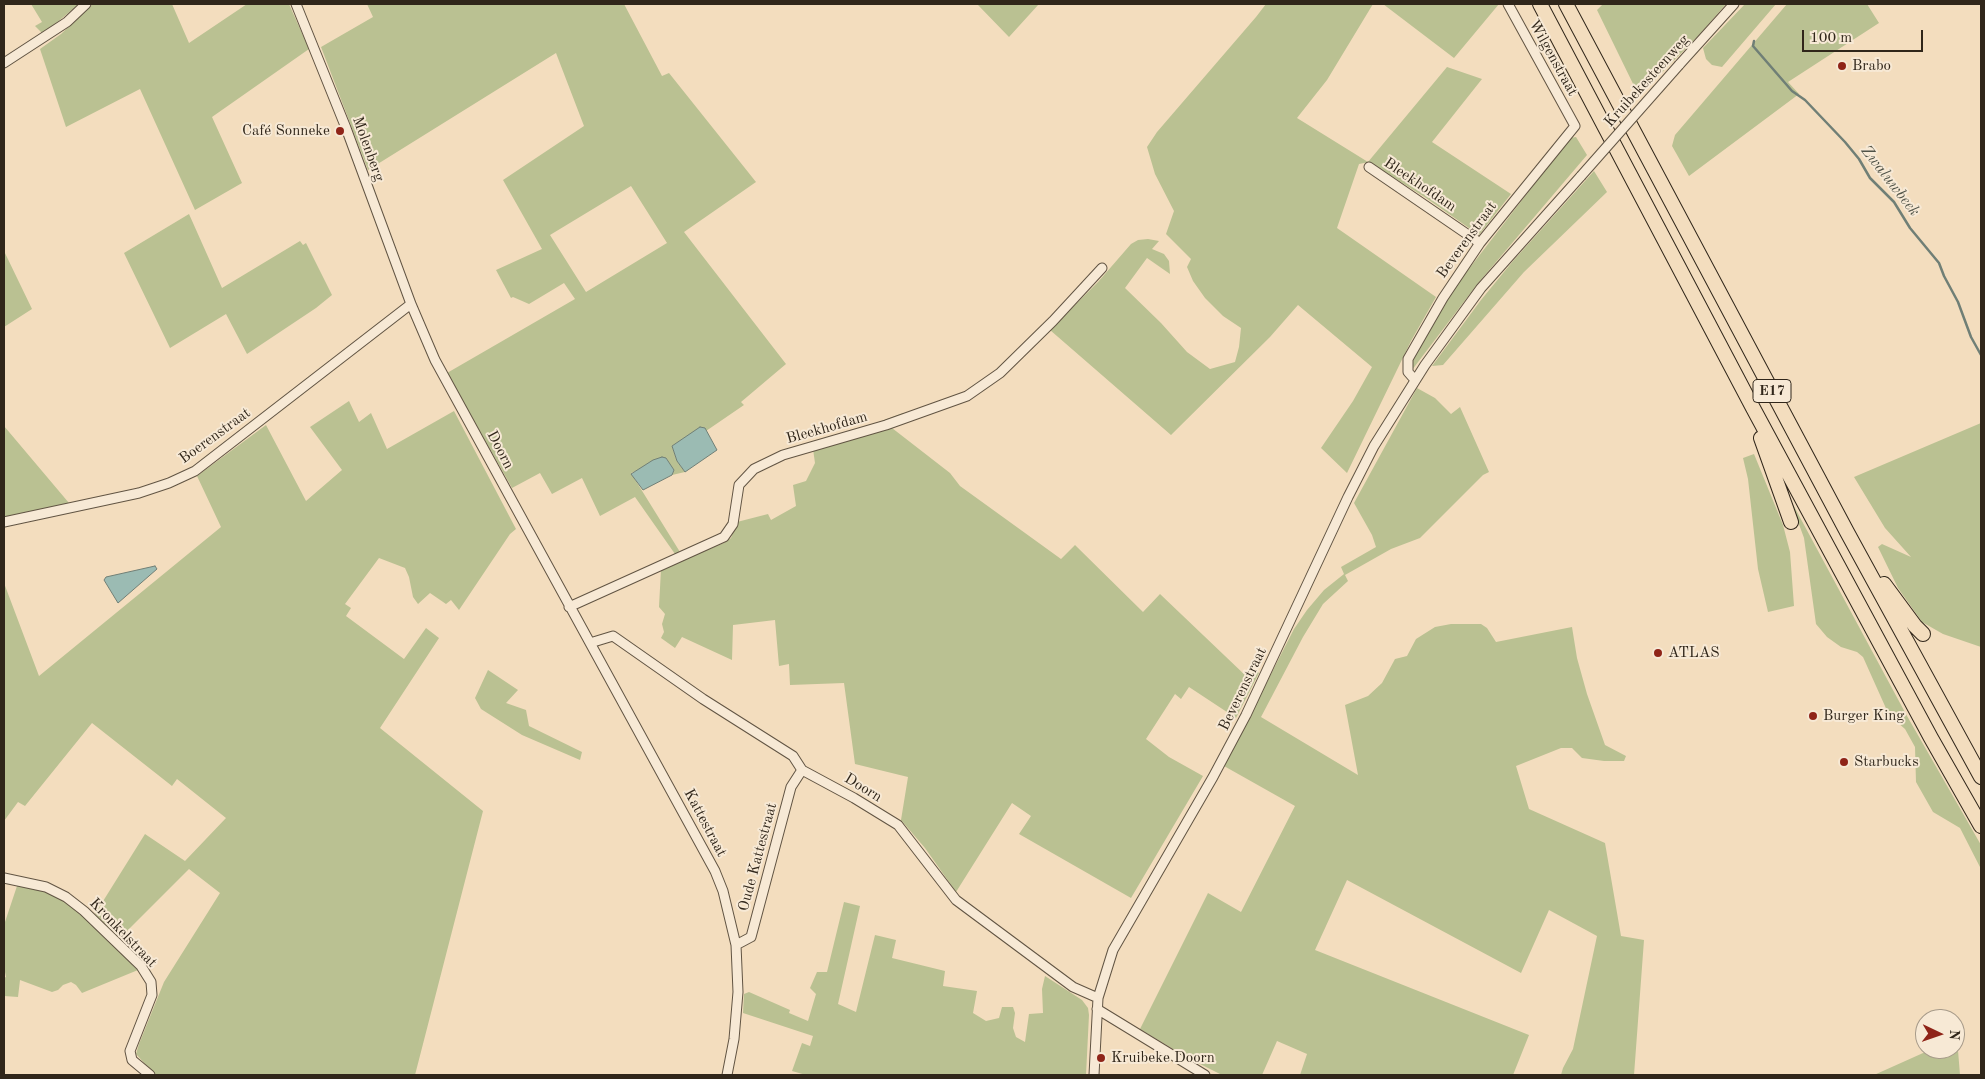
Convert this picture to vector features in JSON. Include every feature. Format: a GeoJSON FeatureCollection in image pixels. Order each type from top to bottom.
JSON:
{"type":"FeatureCollection","features":[{"type":"Feature","properties":{"kind":"highway","name":"E17"},"geometry":{"type":"LineString","coordinates":[[1540,4],[1753,408],[1981,826]]}},
{"type":"Feature","properties":{"kind":"highway","name":"E17"},"geometry":{"type":"LineString","coordinates":[[1566,4],[1847,532],[1981,777]]}},
{"type":"Feature","properties":{"kind":"highway"},"geometry":{"type":"LineString","coordinates":[[1753,408],[1761,438],[1791,522]]}},
{"type":"Feature","properties":{"kind":"highway"},"geometry":{"type":"LineString","coordinates":[[1847,532],[1903,611],[1923,634]]}},
{"type":"Feature","properties":{"kind":"street"},"geometry":{"type":"LineString","coordinates":[[4,63],[68,22],[86,4]]}},
{"type":"Feature","properties":{"kind":"street","name":"Molenberg"},"geometry":{"type":"LineString","coordinates":[[296,4],[346,128],[411,304]]}},
{"type":"Feature","properties":{"kind":"street","name":"Wilgenstraat"},"geometry":{"type":"LineString","coordinates":[[1508,4],[1575,126]]}},
{"type":"Feature","properties":{"kind":"street","name":"Kruibekesteenweg"},"geometry":{"type":"LineString","coordinates":[[1581,176],[1734,4]]}},
{"type":"Feature","properties":{"kind":"street","name":"Beverenstraat"},"geometry":{"type":"LineString","coordinates":[[1416,380],[1408,372],[1407,366],[1412,352],[1443,298],[1480,243],[1575,126]]}},
{"type":"Feature","properties":{"kind":"street","name":"Bleekhofdam"},"geometry":{"type":"LineString","coordinates":[[1369,167],[1480,243]]}},
{"type":"Feature","properties":{"kind":"street","name":"Beverenstraat"},"geometry":{"type":"LineString","coordinates":[[1094,1075],[1098,998],[1114,950],[1213,777],[1242,722],[1374,446],[1416,380],[1481,288],[1581,176]]}},
{"type":"Feature","properties":{"kind":"street","name":"Bleekhofdam"},"geometry":{"type":"LineString","coordinates":[[569,607],[724,537],[733,524],[739,485],[754,469],[783,455],[886,425],[967,396],[1006,367],[1053,321],[1102,268]]}},
{"type":"Feature","properties":{"kind":"street","name":"Boerenstraat"},"geometry":{"type":"LineString","coordinates":[[4,522],[139,494],[195,471],[411,304]]}},
{"type":"Feature","properties":{"kind":"street","name":"Doorn"},"geometry":{"type":"LineString","coordinates":[[411,304],[435,360],[569,607]]}},
{"type":"Feature","properties":{"kind":"street","name":"Kattestraat"},"geometry":{"type":"LineString","coordinates":[[569,607],[708,855],[723,891],[736,945],[738,992],[734,1039],[727,1075]]}},
{"type":"Feature","properties":{"kind":"street","name":"Doorn"},"geometry":{"type":"LineString","coordinates":[[590,643],[613,636],[703,698],[793,756],[802,770],[854,798],[898,825],[956,900],[1073,987],[1098,998]]}},
{"type":"Feature","properties":{"kind":"street","name":"Oude Kattestraat"},"geometry":{"type":"LineString","coordinates":[[736,945],[751,936],[791,787],[802,770]]}},
{"type":"Feature","properties":{"kind":"street","name":"Kronkelstraat"},"geometry":{"type":"LineString","coordinates":[[4,878],[46,887],[66,897],[84,911],[141,966],[151,982],[152,995],[130,1051],[132,1060],[150,1075]]}},
{"type":"Feature","properties":{"kind":"street"},"geometry":{"type":"LineString","coordinates":[[1097,1009],[1205,1075]]}},
{"type":"Feature","properties":{"kind":"green space"},"geometry":{"type":"Polygon","coordinates":[[[31,4],[79,4],[43,34],[35,26],[42,22],[31,4]]]}},
{"type":"Feature","properties":{"kind":"green space"},"geometry":{"type":"Polygon","coordinates":[[[93,4],[172,4],[189,43],[247,4],[289,4],[309,49],[212,117],[242,183],[195,210],[140,89],[66,127],[40,49],[61,34],[93,4]]]}},
{"type":"Feature","properties":{"kind":"green space"},"geometry":{"type":"Polygon","coordinates":[[[367,4],[624,4],[662,76],[669,73],[756,182],[684,232],[786,364],[741,402],[744,405],[706,431],[704,428],[672,446],[677,461],[685,472],[672,475],[674,470],[666,458],[631,473],[680,552],[675,554],[635,497],[600,516],[582,478],[552,494],[540,473],[512,488],[447,373],[575,299],[564,283],[529,304],[513,297],[511,298],[496,270],[542,249],[503,180],[584,126],[556,53],[368,170],[321,47],[373,17],[367,4]],[[631,186],[550,235],[586,292],[667,243],[631,186]]]}},
{"type":"Feature","properties":{"kind":"green space"},"geometry":{"type":"Polygon","coordinates":[[[977,4],[1039,4],[1009,37],[977,4]]]}},
{"type":"Feature","properties":{"kind":"green space"},"geometry":{"type":"Polygon","coordinates":[[[1266,4],[1373,4],[1327,80],[1297,118],[1368,162],[1447,67],[1482,79],[1432,142],[1511,194],[1479,235],[1426,198],[1369,162],[1359,164],[1337,228],[1436,297],[1411,341],[1347,473],[1321,448],[1353,401],[1372,367],[1298,305],[1270,337],[1171,435],[1050,330],[1098,282],[1131,244],[1138,240],[1148,239],[1159,241],[1152,249],[1164,254],[1169,261],[1170,274],[1147,258],[1125,288],[1161,323],[1187,352],[1210,369],[1235,362],[1241,328],[1223,316],[1205,298],[1193,281],[1187,267],[1191,259],[1166,234],[1174,211],[1155,174],[1147,147],[1157,132],[1266,4]]]}},
{"type":"Feature","properties":{"kind":"green space"},"geometry":{"type":"Polygon","coordinates":[[[1383,4],[1499,4],[1454,58],[1383,4]]]}},
{"type":"Feature","properties":{"kind":"green space"},"geometry":{"type":"Polygon","coordinates":[[[1603,4],[1726,4],[1700,34],[1639,96],[1597,10],[1603,4]]]}},
{"type":"Feature","properties":{"kind":"green space"},"geometry":{"type":"Polygon","coordinates":[[[1745,4],[1776,4],[1722,67],[1712,65],[1706,59],[1703,48],[1745,4]]]}},
{"type":"Feature","properties":{"kind":"green space"},"geometry":{"type":"Polygon","coordinates":[[[1787,4],[1867,4],[1879,23],[1788,82],[1799,94],[1689,176],[1672,146],[1675,135],[1787,4]]]}},
{"type":"Feature","properties":{"kind":"green space"},"geometry":{"type":"Polygon","coordinates":[[[1576,137],[1587,155],[1479,282],[1412,370],[1410,363],[1451,292],[1570,138],[1576,137]]]}},
{"type":"Feature","properties":{"kind":"green space"},"geometry":{"type":"Polygon","coordinates":[[[1594,171],[1607,192],[1524,272],[1443,365],[1432,366],[1481,300],[1513,261],[1594,171]]]}},
{"type":"Feature","properties":{"kind":"green space"},"geometry":{"type":"Polygon","coordinates":[[[189,214],[222,288],[300,241],[303,245],[306,243],[332,295],[316,308],[247,354],[226,314],[170,348],[124,253],[189,214]]]}},
{"type":"Feature","properties":{"kind":"green space"},"geometry":{"type":"Polygon","coordinates":[[[4,251],[32,309],[4,327],[4,251]]]}},
{"type":"Feature","properties":{"kind":"green space"},"geometry":{"type":"Polygon","coordinates":[[[1417,388],[1435,398],[1451,414],[1460,407],[1489,472],[1483,475],[1420,538],[1391,549],[1345,575],[1348,581],[1323,604],[1303,637],[1261,717],[1358,775],[1345,705],[1368,696],[1382,683],[1395,659],[1407,656],[1416,639],[1435,627],[1451,624],[1481,624],[1487,628],[1496,642],[1572,627],[1577,658],[1587,694],[1605,745],[1626,756],[1624,761],[1582,758],[1572,748],[1561,748],[1516,766],[1529,809],[1605,843],[1621,936],[1644,940],[1634,1075],[1561,1075],[1573,1049],[1597,936],[1549,910],[1521,973],[1347,880],[1315,950],[1529,1035],[1513,1075],[1300,1075],[1307,1054],[1277,1041],[1262,1075],[1222,1075],[1188,1058],[1140,1029],[1208,893],[1241,912],[1295,806],[1224,766],[1294,629],[1307,610],[1324,590],[1344,574],[1341,567],[1376,547],[1372,535],[1354,503],[1417,388]]]}},
{"type":"Feature","properties":{"kind":"green space"},"geometry":{"type":"Polygon","coordinates":[[[349,401],[359,422],[371,413],[387,449],[454,411],[516,529],[510,534],[459,610],[451,600],[446,604],[430,593],[418,604],[413,597],[405,568],[379,558],[345,604],[351,608],[346,616],[404,659],[426,628],[439,638],[380,728],[483,811],[415,1075],[155,1075],[136,1054],[139,1044],[164,982],[220,893],[189,869],[120,938],[95,914],[145,834],[185,861],[226,818],[177,779],[172,786],[92,723],[25,806],[18,802],[4,821],[4,583],[39,676],[221,527],[197,476],[266,425],[306,501],[342,470],[310,427],[349,401]]]}},
{"type":"Feature","properties":{"kind":"green space"},"geometry":{"type":"Polygon","coordinates":[[[903,413],[906,423],[892,428],[950,473],[960,486],[1061,559],[1075,545],[1143,612],[1160,594],[1246,676],[1253,668],[1259,673],[1236,718],[1189,687],[1181,699],[1175,694],[1146,739],[1169,757],[1203,776],[1131,898],[1019,834],[1031,816],[1012,803],[956,892],[925,848],[901,820],[908,777],[855,764],[844,683],[790,685],[789,664],[779,666],[775,620],[733,625],[732,660],[682,637],[675,648],[661,638],[664,632],[662,624],[665,614],[659,607],[661,569],[724,543],[731,538],[737,522],[768,514],[771,520],[796,506],[793,485],[806,481],[815,463],[813,449],[903,413]]]}},
{"type":"Feature","properties":{"kind":"green space"},"geometry":{"type":"Polygon","coordinates":[[[1981,423],[1981,647],[1943,634],[1922,622],[1898,588],[1878,547],[1882,544],[1911,557],[1885,528],[1854,477],[1981,423]]]}},
{"type":"Feature","properties":{"kind":"green space"},"geometry":{"type":"Polygon","coordinates":[[[4,426],[69,503],[4,518],[4,426]]]}},
{"type":"Feature","properties":{"kind":"green space"},"geometry":{"type":"Polygon","coordinates":[[[1754,454],[1783,525],[1790,552],[1794,606],[1768,612],[1758,569],[1748,479],[1743,458],[1754,454]]]}},
{"type":"Feature","properties":{"kind":"green space"},"geometry":{"type":"Polygon","coordinates":[[[1789,497],[1907,716],[1981,845],[1981,869],[1960,828],[1933,812],[1916,782],[1915,747],[1905,729],[1889,715],[1863,657],[1857,652],[1841,647],[1827,637],[1816,624],[1804,538],[1789,497]]]}},
{"type":"Feature","properties":{"kind":"green space"},"geometry":{"type":"Polygon","coordinates":[[[488,670],[518,690],[506,703],[526,710],[529,726],[582,752],[580,760],[522,735],[481,709],[475,698],[488,670]]]}},
{"type":"Feature","properties":{"kind":"green space"},"geometry":{"type":"Polygon","coordinates":[[[17,886],[38,888],[58,896],[81,913],[138,970],[82,993],[71,982],[52,992],[20,980],[18,997],[4,996],[4,978],[6,977],[4,967],[4,925],[17,886]]]}},
{"type":"Feature","properties":{"kind":"green space"},"geometry":{"type":"Polygon","coordinates":[[[844,902],[860,906],[838,1004],[856,1012],[875,935],[896,940],[892,958],[945,971],[943,986],[977,991],[973,1013],[986,1021],[999,1018],[1002,1007],[1013,1007],[1015,1013],[1013,1028],[1016,1037],[1025,1042],[1029,1014],[1043,1013],[1042,989],[1045,976],[1082,1000],[1088,1008],[1086,1075],[806,1075],[792,1071],[802,1043],[810,1046],[813,1036],[743,1013],[744,994],[749,992],[790,1010],[789,1013],[808,1021],[816,994],[810,988],[817,972],[827,972],[844,902]]]}},
{"type":"Feature","properties":{"kind":"green space"},"geometry":{"type":"Polygon","coordinates":[[[1915,1057],[1915,1059],[1959,1059],[1960,1075],[1874,1075],[1915,1057]]]}},
{"type":"Feature","properties":{"kind":"water"},"geometry":{"type":"Polygon","coordinates":[[[700,427],[705,428],[717,450],[685,472],[677,461],[672,446],[700,427]]]}},
{"type":"Feature","properties":{"kind":"water"},"geometry":{"type":"Polygon","coordinates":[[[662,457],[666,458],[674,470],[672,475],[643,490],[631,474],[653,460],[662,457]]]}},
{"type":"Feature","properties":{"kind":"water"},"geometry":{"type":"Polygon","coordinates":[[[155,566],[157,569],[118,603],[104,580],[106,577],[155,566]]]}},
{"type":"Feature","properties":{"kind":"waterway","name":"Zwaluwbeek"},"geometry":{"type":"LineString","coordinates":[[1754,41],[1753,46],[1792,91],[1805,100],[1845,142],[1859,159],[1870,178],[1894,202],[1910,228],[1939,263],[1958,302],[1971,337],[1981,355]]}},
{"type":"Feature","properties":{"kind":"place","name":"Brabo"},"geometry":{"type":"Point","coordinates":[1842,66]}},
{"type":"Feature","properties":{"kind":"place","name":"Café Sonneke"},"geometry":{"type":"Point","coordinates":[340,131]}},
{"type":"Feature","properties":{"kind":"place","name":"ATLAS"},"geometry":{"type":"Point","coordinates":[1658,653]}},
{"type":"Feature","properties":{"kind":"place","name":"Burger King"},"geometry":{"type":"Point","coordinates":[1813,716]}},
{"type":"Feature","properties":{"kind":"place","name":"Starbucks"},"geometry":{"type":"Point","coordinates":[1844,762]}},
{"type":"Feature","properties":{"kind":"place","name":"Kruibeke Doorn"},"geometry":{"type":"Point","coordinates":[1101,1058]}}]}
